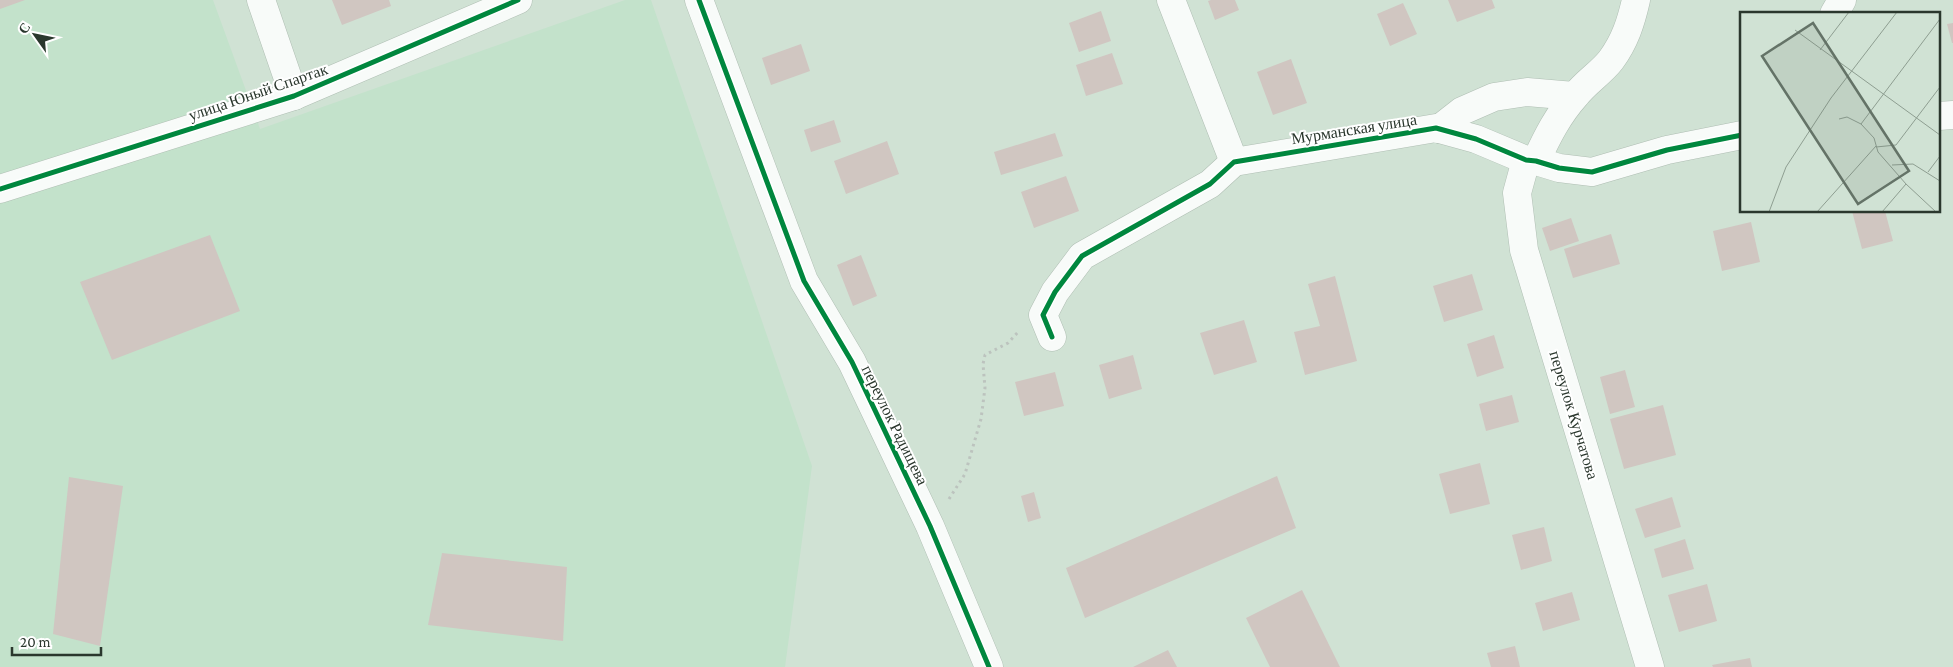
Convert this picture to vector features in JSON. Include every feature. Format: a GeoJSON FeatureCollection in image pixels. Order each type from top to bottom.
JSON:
{"type":"FeatureCollection","features":[{"type":"Feature","properties":{"kind":"street"},"geometry":{"type":"LineString","coordinates":[[261,0],[294,96]]}},
{"type":"Feature","properties":{"kind":"street","name":"улица Юный Спартак"},"geometry":{"type":"LineString","coordinates":[[0,189],[294,96],[518,0]]}},
{"type":"Feature","properties":{"kind":"street","name":"переулок Радищева"},"geometry":{"type":"LineString","coordinates":[[699,0],[804,281],[852,362],[930,526],[989,667]]}},
{"type":"Feature","properties":{"kind":"street"},"geometry":{"type":"LineString","coordinates":[[1052,337],[1043,315],[1055,292],[1082,256],[1210,184],[1234,162],[1171,0]]}},
{"type":"Feature","properties":{"kind":"street","name":"переулок Курчатова"},"geometry":{"type":"LineString","coordinates":[[1636,0],[1628,31],[1610,61],[1574,96],[1549,131],[1531,161],[1517,193],[1524,250],[1650,667]]}},
{"type":"Feature","properties":{"kind":"street"},"geometry":{"type":"LineString","coordinates":[[1835,12],[1842,0]]}},
{"type":"Feature","properties":{"kind":"street"},"geometry":{"type":"LineString","coordinates":[[1439,129],[1462,111],[1494,97],[1527,92],[1574,96]]}},
{"type":"Feature","properties":{"kind":"street"},"geometry":{"type":"LineString","coordinates":[[1940,116],[1953,115]]}},
{"type":"Feature","properties":{"kind":"street","name":"Мурманская улица"},"geometry":{"type":"LineString","coordinates":[[1234,162],[1436,128],[1476,139],[1531,161],[1559,168],[1592,172],[1666,150],[1740,135]]}},
{"type":"Feature","properties":{"kind":"path"},"geometry":{"type":"LineString","coordinates":[[930,526],[965,474],[981,419],[985,388],[983,364],[985,355],[1008,343],[1022,328]]}},
{"type":"Feature","properties":{"kind":"shaded area"},"geometry":{"type":"Polygon","coordinates":[[[0,0],[213,0],[260,129],[625,0],[651,0],[812,466],[785,667],[0,667],[0,0]]]}},
{"type":"Feature","properties":{"kind":"building"},"geometry":{"type":"Polygon","coordinates":[[[0,0],[25,0],[0,9],[0,0]]]}},
{"type":"Feature","properties":{"kind":"building"},"geometry":{"type":"Polygon","coordinates":[[[332,0],[389,0],[391,6],[342,25],[332,0]]]}},
{"type":"Feature","properties":{"kind":"building"},"geometry":{"type":"Polygon","coordinates":[[[1235,0],[1239,10],[1215,20],[1208,1],[1235,0]]]}},
{"type":"Feature","properties":{"kind":"building"},"geometry":{"type":"Polygon","coordinates":[[[1448,0],[1492,0],[1495,8],[1457,22],[1448,0]]]}},
{"type":"Feature","properties":{"kind":"building"},"geometry":{"type":"Polygon","coordinates":[[[1403,3],[1417,34],[1390,46],[1377,14],[1403,3]]]}},
{"type":"Feature","properties":{"kind":"building"},"geometry":{"type":"Polygon","coordinates":[[[1101,11],[1111,41],[1079,52],[1069,23],[1101,11]]]}},
{"type":"Feature","properties":{"kind":"building"},"geometry":{"type":"Polygon","coordinates":[[[1953,23],[1953,43],[1952,43],[1947,24],[1953,23]]]}},
{"type":"Feature","properties":{"kind":"building"},"geometry":{"type":"Polygon","coordinates":[[[801,44],[810,71],[771,85],[762,58],[801,44]]]}},
{"type":"Feature","properties":{"kind":"building"},"geometry":{"type":"Polygon","coordinates":[[[1112,53],[1123,84],[1086,96],[1076,65],[1112,53]]]}},
{"type":"Feature","properties":{"kind":"building"},"geometry":{"type":"Polygon","coordinates":[[[1291,59],[1307,103],[1273,115],[1257,72],[1291,59]]]}},
{"type":"Feature","properties":{"kind":"building"},"geometry":{"type":"Polygon","coordinates":[[[834,120],[841,142],[811,152],[804,130],[834,120]]]}},
{"type":"Feature","properties":{"kind":"building"},"geometry":{"type":"Polygon","coordinates":[[[1055,133],[1063,156],[1001,175],[994,152],[1055,133]]]}},
{"type":"Feature","properties":{"kind":"building"},"geometry":{"type":"Polygon","coordinates":[[[887,141],[899,174],[846,194],[834,161],[887,141]]]}},
{"type":"Feature","properties":{"kind":"building"},"geometry":{"type":"Polygon","coordinates":[[[1066,176],[1079,211],[1034,228],[1021,192],[1066,176]]]}},
{"type":"Feature","properties":{"kind":"building"},"geometry":{"type":"Polygon","coordinates":[[[1852,212],[1885,212],[1893,241],[1862,249],[1852,212]]]}},
{"type":"Feature","properties":{"kind":"building"},"geometry":{"type":"Polygon","coordinates":[[[1571,218],[1579,241],[1550,251],[1542,228],[1571,218]]]}},
{"type":"Feature","properties":{"kind":"building"},"geometry":{"type":"Polygon","coordinates":[[[1751,222],[1760,262],[1722,271],[1713,231],[1751,222]]]}},
{"type":"Feature","properties":{"kind":"building"},"geometry":{"type":"Polygon","coordinates":[[[1611,234],[1620,264],[1573,278],[1564,249],[1611,234]]]}},
{"type":"Feature","properties":{"kind":"building"},"geometry":{"type":"Polygon","coordinates":[[[210,235],[240,311],[112,360],[80,282],[210,235]]]}},
{"type":"Feature","properties":{"kind":"building"},"geometry":{"type":"Polygon","coordinates":[[[861,255],[877,296],[853,306],[837,265],[861,255]]]}},
{"type":"Feature","properties":{"kind":"building"},"geometry":{"type":"Polygon","coordinates":[[[1472,274],[1483,310],[1444,322],[1433,286],[1472,274]]]}},
{"type":"Feature","properties":{"kind":"building"},"geometry":{"type":"Polygon","coordinates":[[[1335,276],[1357,361],[1305,375],[1294,332],[1320,326],[1308,284],[1335,276]]]}},
{"type":"Feature","properties":{"kind":"building"},"geometry":{"type":"Polygon","coordinates":[[[1244,320],[1257,362],[1214,375],[1200,333],[1244,320]]]}},
{"type":"Feature","properties":{"kind":"building"},"geometry":{"type":"Polygon","coordinates":[[[1494,335],[1504,368],[1477,377],[1467,344],[1494,335]]]}},
{"type":"Feature","properties":{"kind":"building"},"geometry":{"type":"Polygon","coordinates":[[[1133,355],[1142,389],[1109,399],[1099,365],[1133,355]]]}},
{"type":"Feature","properties":{"kind":"building"},"geometry":{"type":"Polygon","coordinates":[[[1625,370],[1635,407],[1610,414],[1600,377],[1625,370]]]}},
{"type":"Feature","properties":{"kind":"building"},"geometry":{"type":"Polygon","coordinates":[[[1055,372],[1064,406],[1024,416],[1015,382],[1055,372]]]}},
{"type":"Feature","properties":{"kind":"building"},"geometry":{"type":"Polygon","coordinates":[[[1512,395],[1519,422],[1486,431],[1479,404],[1512,395]]]}},
{"type":"Feature","properties":{"kind":"building"},"geometry":{"type":"Polygon","coordinates":[[[1663,405],[1676,455],[1624,469],[1610,419],[1663,405]]]}},
{"type":"Feature","properties":{"kind":"building"},"geometry":{"type":"Polygon","coordinates":[[[1480,463],[1490,504],[1450,514],[1439,474],[1480,463]]]}},
{"type":"Feature","properties":{"kind":"building"},"geometry":{"type":"Polygon","coordinates":[[[1277,476],[1296,528],[1085,618],[1066,568],[1277,476]]]}},
{"type":"Feature","properties":{"kind":"building"},"geometry":{"type":"Polygon","coordinates":[[[69,477],[123,486],[100,646],[53,634],[69,477]]]}},
{"type":"Feature","properties":{"kind":"building"},"geometry":{"type":"Polygon","coordinates":[[[1034,492],[1041,518],[1028,522],[1021,496],[1034,492]]]}},
{"type":"Feature","properties":{"kind":"building"},"geometry":{"type":"Polygon","coordinates":[[[1672,497],[1681,527],[1645,538],[1635,509],[1672,497]]]}},
{"type":"Feature","properties":{"kind":"building"},"geometry":{"type":"Polygon","coordinates":[[[1544,527],[1552,561],[1521,570],[1512,535],[1544,527]]]}},
{"type":"Feature","properties":{"kind":"building"},"geometry":{"type":"Polygon","coordinates":[[[1685,539],[1694,569],[1662,578],[1654,549],[1685,539]]]}},
{"type":"Feature","properties":{"kind":"building"},"geometry":{"type":"Polygon","coordinates":[[[442,553],[567,567],[563,641],[428,625],[442,553]]]}},
{"type":"Feature","properties":{"kind":"building"},"geometry":{"type":"Polygon","coordinates":[[[1707,584],[1717,621],[1679,632],[1668,595],[1707,584]]]}},
{"type":"Feature","properties":{"kind":"building"},"geometry":{"type":"Polygon","coordinates":[[[1302,590],[1340,667],[1270,667],[1246,618],[1302,590]]]}},
{"type":"Feature","properties":{"kind":"building"},"geometry":{"type":"Polygon","coordinates":[[[1572,592],[1580,620],[1543,631],[1535,603],[1572,592]]]}},
{"type":"Feature","properties":{"kind":"building"},"geometry":{"type":"Polygon","coordinates":[[[1515,646],[1520,667],[1491,667],[1487,653],[1515,646]]]}},
{"type":"Feature","properties":{"kind":"building"},"geometry":{"type":"Polygon","coordinates":[[[1168,650],[1177,667],[1133,667],[1168,650]]]}},
{"type":"Feature","properties":{"kind":"building"},"geometry":{"type":"Polygon","coordinates":[[[1750,658],[1752,667],[1713,667],[1712,665],[1750,658]]]}},
{"type":"Feature","properties":{"kind":"cycle path"},"geometry":{"type":"LineString","coordinates":[[0,189],[294,96],[518,0]]}},
{"type":"Feature","properties":{"kind":"cycle path"},"geometry":{"type":"LineString","coordinates":[[699,0],[804,281],[852,362],[930,526],[989,667]]}},
{"type":"Feature","properties":{"kind":"cycle path"},"geometry":{"type":"LineString","coordinates":[[1052,337],[1043,315],[1055,292],[1082,256],[1210,184],[1234,162],[1436,128],[1476,139],[1526,160],[1559,168],[1592,172],[1667,150],[1740,135]]}}]}
